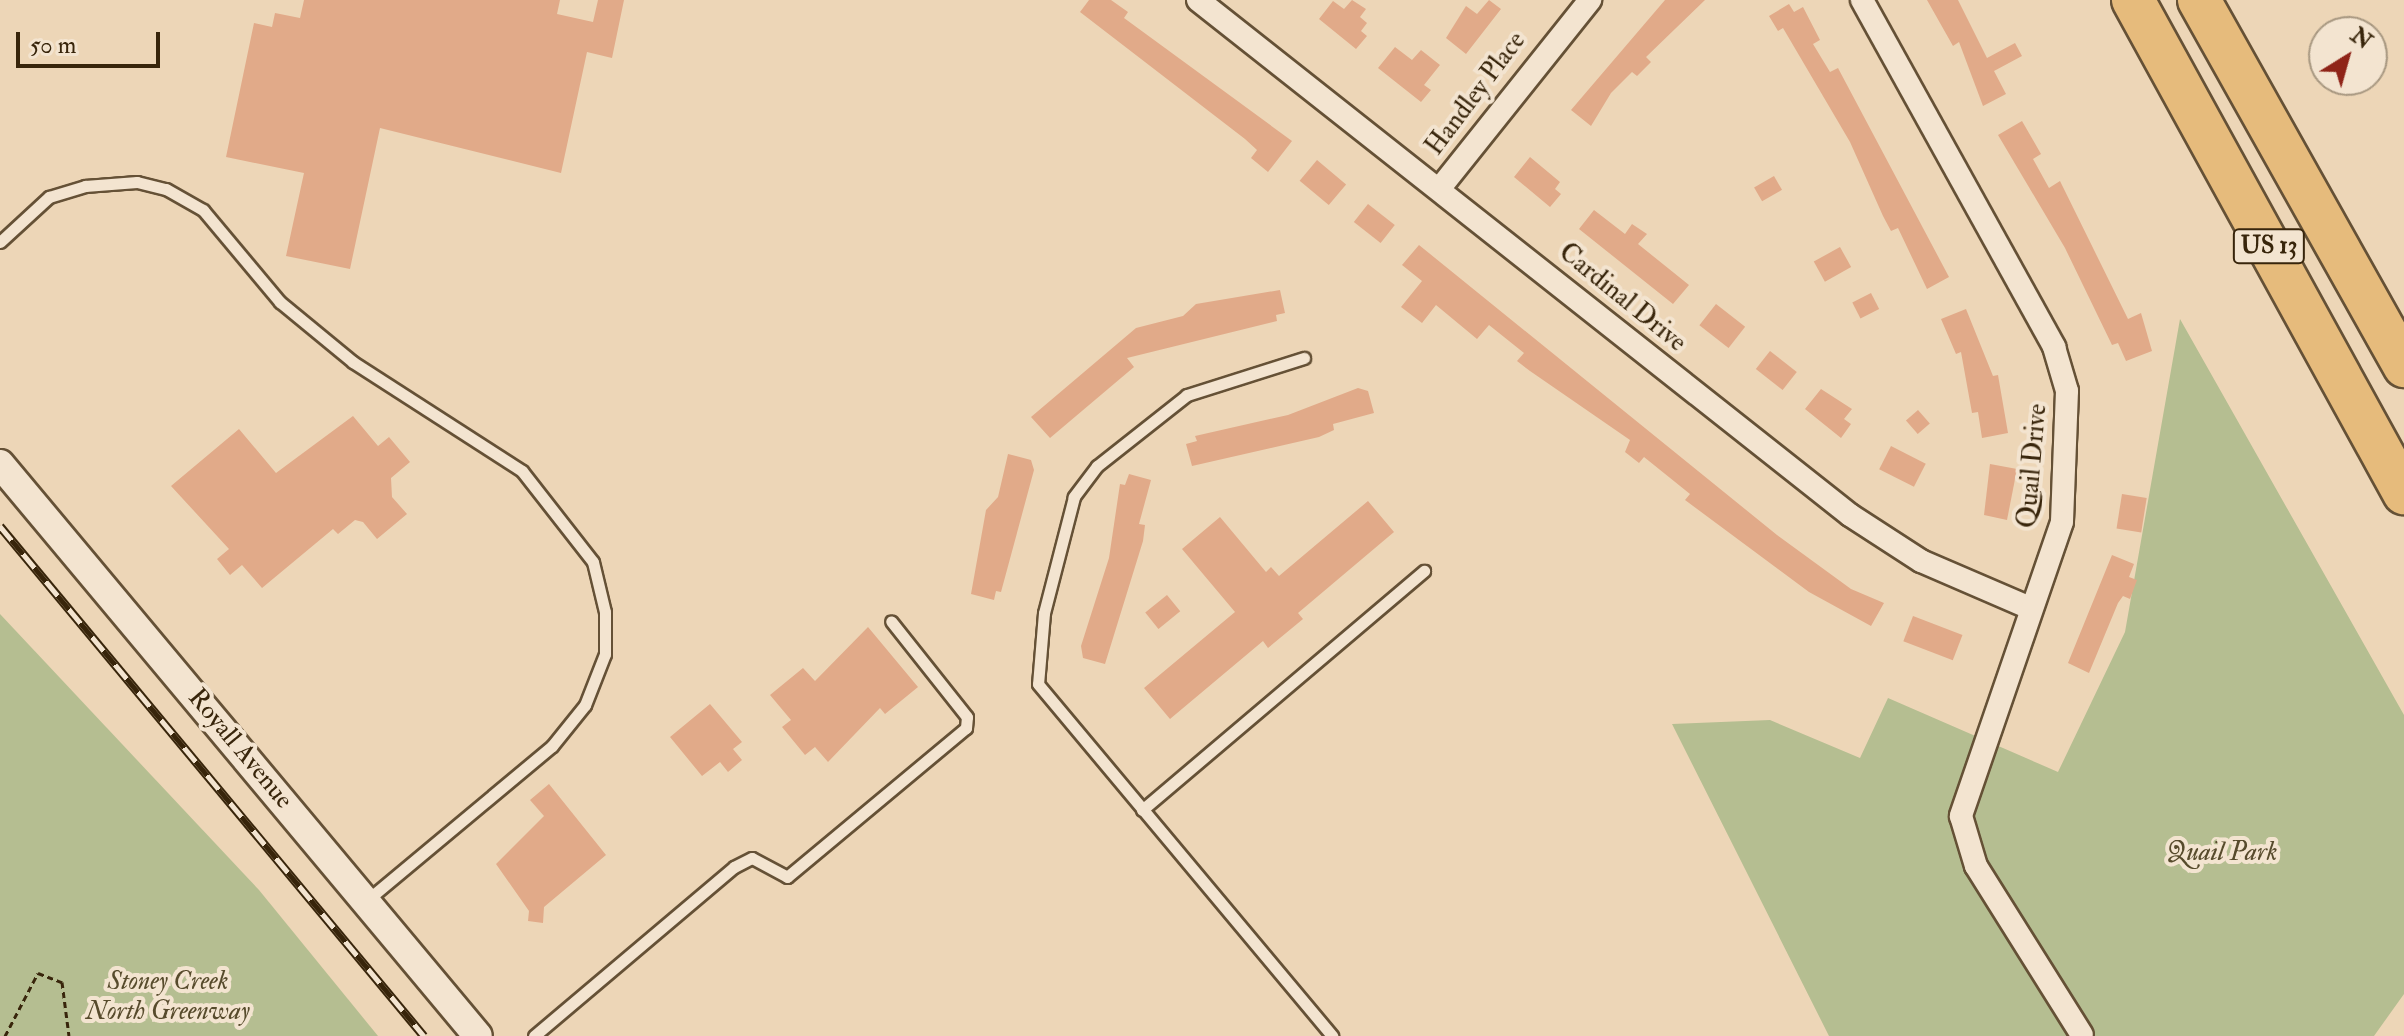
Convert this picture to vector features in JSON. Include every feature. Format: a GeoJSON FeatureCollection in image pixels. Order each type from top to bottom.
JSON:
{"type":"FeatureCollection","features":[{"type":"Feature","properties":{"kind":"highway","name":"US 13"},"geometry":{"type":"LineString","coordinates":[[2133,0],[2404,493]]}},
{"type":"Feature","properties":{"kind":"highway","name":"US 13"},"geometry":{"type":"LineString","coordinates":[[2199,0],[2404,366]]}},
{"type":"Feature","properties":{"kind":"street","name":"Cardinal Drive"},"geometry":{"type":"LineString","coordinates":[[1198,0],[1440,188],[1850,515],[1921,561],[2030,608]]}},
{"type":"Feature","properties":{"kind":"street","name":"Handley Place"},"geometry":{"type":"LineString","coordinates":[[1440,188],[1590,0]]}},
{"type":"Feature","properties":{"kind":"street","name":"Quail Drive"},"geometry":{"type":"LineString","coordinates":[[1862,0],[2054,347],[2067,391],[2062,522],[1961,816],[1976,866],[2082,1035]]}},
{"type":"Feature","properties":{"kind":"street","name":"Royall Avenue"},"geometry":{"type":"LineString","coordinates":[[0,464],[478,1036]]}},
{"type":"Feature","properties":{"kind":"lane"},"geometry":{"type":"LineString","coordinates":[[0,242],[49,197],[85,186],[137,182],[166,189],[203,210],[280,302],[353,362],[522,471],[593,562],[605,612],[605,654],[585,705],[552,746],[365,901]]}},
{"type":"Feature","properties":{"kind":"lane"},"geometry":{"type":"LineString","coordinates":[[1304,358],[1187,395],[1107,457],[1074,497],[1044,613],[1038,684],[1332,1036]]}},
{"type":"Feature","properties":{"kind":"lane"},"geometry":{"type":"LineString","coordinates":[[1142,810],[1424,571]]}},
{"type":"Feature","properties":{"kind":"lane"},"geometry":{"type":"LineString","coordinates":[[534,1036],[734,867],[752,858],[787,877],[966,728],[967,717],[891,621]]}},
{"type":"Feature","properties":{"kind":"path"},"geometry":{"type":"LineString","coordinates":[[5,1036],[38,973],[62,982],[69,1036]]}},
{"type":"Feature","properties":{"kind":"green space","name":"Quail Park"},"geometry":{"type":"Polygon","coordinates":[[[2180,319],[2404,715],[2404,994],[2374,1036],[1829,1036],[1672,724],[1770,720],[1860,758],[1888,698],[2058,772],[2125,632],[2180,319]]]}},
{"type":"Feature","properties":{"kind":"green space","name":"Stoney Creek North Greenway"},"geometry":{"type":"Polygon","coordinates":[[[0,614],[259,890],[378,1036],[0,1036],[0,614]]]}},
{"type":"Feature","properties":{"kind":"building"},"geometry":{"type":"Polygon","coordinates":[[[304,0],[560,0],[557,14],[593,22],[598,0],[624,0],[612,58],[587,52],[561,173],[380,128],[350,269],[286,256],[304,173],[226,157],[254,23],[272,27],[275,13],[300,18],[304,0]]]}},
{"type":"Feature","properties":{"kind":"building"},"geometry":{"type":"Polygon","coordinates":[[[1089,0],[1111,0],[1128,12],[1124,18],[1292,141],[1268,172],[1251,158],[1257,150],[1245,139],[1080,12],[1089,0]]]}},
{"type":"Feature","properties":{"kind":"building"},"geometry":{"type":"Polygon","coordinates":[[[1352,0],[1366,9],[1360,17],[1367,23],[1361,31],[1367,36],[1356,49],[1319,19],[1333,1],[1344,9],[1352,0]]]}},
{"type":"Feature","properties":{"kind":"building"},"geometry":{"type":"Polygon","coordinates":[[[1489,0],[1501,9],[1466,54],[1446,38],[1466,6],[1477,14],[1489,0]]]}},
{"type":"Feature","properties":{"kind":"building"},"geometry":{"type":"Polygon","coordinates":[[[1665,0],[1705,0],[1646,57],[1651,62],[1637,76],[1632,72],[1611,93],[1591,126],[1571,110],[1665,0]]]}},
{"type":"Feature","properties":{"kind":"building"},"geometry":{"type":"Polygon","coordinates":[[[1927,0],[1958,0],[1987,58],[2015,43],[2022,56],[1994,71],[2006,94],[1983,106],[1959,42],[1953,46],[1927,0]]]}},
{"type":"Feature","properties":{"kind":"building"},"geometry":{"type":"Polygon","coordinates":[[[1789,4],[1794,12],[1803,7],[1820,40],[1813,44],[1830,72],[1838,68],[1949,277],[1927,289],[1898,228],[1891,231],[1883,216],[1850,142],[1783,28],[1778,31],[1769,16],[1789,4]]]}},
{"type":"Feature","properties":{"kind":"building"},"geometry":{"type":"Polygon","coordinates":[[[1395,47],[1412,60],[1421,50],[1440,65],[1424,85],[1431,90],[1421,102],[1378,68],[1395,47]]]}},
{"type":"Feature","properties":{"kind":"building"},"geometry":{"type":"Polygon","coordinates":[[[2022,121],[2041,154],[2033,159],[2049,188],[2060,181],[2128,319],[2141,313],[2152,351],[2126,361],[2118,343],[2112,345],[2065,248],[1998,135],[2022,121]]]}},
{"type":"Feature","properties":{"kind":"building"},"geometry":{"type":"Polygon","coordinates":[[[1530,157],[1560,182],[1555,189],[1561,194],[1550,207],[1514,177],[1530,157]]]}},
{"type":"Feature","properties":{"kind":"building"},"geometry":{"type":"Polygon","coordinates":[[[1317,160],[1346,184],[1329,205],[1300,181],[1317,160]]]}},
{"type":"Feature","properties":{"kind":"building"},"geometry":{"type":"Polygon","coordinates":[[[1774,176],[1782,190],[1762,201],[1754,188],[1774,176]]]}},
{"type":"Feature","properties":{"kind":"building"},"geometry":{"type":"Polygon","coordinates":[[[1368,204],[1395,225],[1381,243],[1354,222],[1368,204]]]}},
{"type":"Feature","properties":{"kind":"building"},"geometry":{"type":"Polygon","coordinates":[[[1594,210],[1625,234],[1632,224],[1647,234],[1638,244],[1689,285],[1673,304],[1579,229],[1594,210]]]}},
{"type":"Feature","properties":{"kind":"building"},"geometry":{"type":"Polygon","coordinates":[[[1419,245],[1777,535],[1851,589],[1884,603],[1871,626],[1809,592],[1685,500],[1690,494],[1644,457],[1639,463],[1625,452],[1630,440],[1517,361],[1524,353],[1489,325],[1477,339],[1436,305],[1422,323],[1401,307],[1422,281],[1402,265],[1419,245]]]}},
{"type":"Feature","properties":{"kind":"building"},"geometry":{"type":"Polygon","coordinates":[[[1840,247],[1851,267],[1825,282],[1814,262],[1840,247]]]}},
{"type":"Feature","properties":{"kind":"building"},"geometry":{"type":"Polygon","coordinates":[[[1280,290],[1285,313],[1276,315],[1277,321],[1127,358],[1134,367],[1050,438],[1031,417],[1136,328],[1183,316],[1196,304],[1280,290]]]}},
{"type":"Feature","properties":{"kind":"building"},"geometry":{"type":"Polygon","coordinates":[[[1871,293],[1879,309],[1860,319],[1852,303],[1871,293]]]}},
{"type":"Feature","properties":{"kind":"building"},"geometry":{"type":"Polygon","coordinates":[[[1716,304],[1745,327],[1729,348],[1699,325],[1716,304]]]}},
{"type":"Feature","properties":{"kind":"building"},"geometry":{"type":"Polygon","coordinates":[[[1966,309],[1993,376],[1998,375],[2008,433],[1982,438],[1978,412],[1972,413],[1961,352],[1956,354],[1941,319],[1966,309]]]}},
{"type":"Feature","properties":{"kind":"building"},"geometry":{"type":"Polygon","coordinates":[[[1770,351],[1797,372],[1783,390],[1756,369],[1770,351]]]}},
{"type":"Feature","properties":{"kind":"building"},"geometry":{"type":"Polygon","coordinates":[[[1358,388],[1368,391],[1374,413],[1333,424],[1334,430],[1319,437],[1192,466],[1186,444],[1197,441],[1195,436],[1288,415],[1358,388]]]}},
{"type":"Feature","properties":{"kind":"building"},"geometry":{"type":"Polygon","coordinates":[[[1821,389],[1852,409],[1844,419],[1851,424],[1841,438],[1805,409],[1821,389]]]}},
{"type":"Feature","properties":{"kind":"building"},"geometry":{"type":"Polygon","coordinates":[[[1918,410],[1930,424],[1918,434],[1906,420],[1918,410]]]}},
{"type":"Feature","properties":{"kind":"building"},"geometry":{"type":"Polygon","coordinates":[[[353,416],[378,446],[389,437],[410,462],[391,478],[392,497],[407,514],[377,539],[363,522],[355,520],[338,534],[333,529],[262,588],[242,565],[230,575],[217,559],[229,549],[171,486],[239,429],[276,473],[353,416]]]}},
{"type":"Feature","properties":{"kind":"building"},"geometry":{"type":"Polygon","coordinates":[[[1891,446],[1926,464],[1914,487],[1879,469],[1891,446]]]}},
{"type":"Feature","properties":{"kind":"building"},"geometry":{"type":"Polygon","coordinates":[[[1008,454],[1031,460],[1034,470],[1001,592],[996,591],[994,600],[971,594],[986,510],[998,497],[1008,454]]]}},
{"type":"Feature","properties":{"kind":"building"},"geometry":{"type":"Polygon","coordinates":[[[1990,464],[2017,469],[2007,520],[1984,515],[1990,464]]]}},
{"type":"Feature","properties":{"kind":"building"},"geometry":{"type":"Polygon","coordinates":[[[1129,474],[1151,480],[1139,524],[1145,525],[1143,541],[1105,664],[1083,658],[1081,646],[1109,558],[1120,484],[1125,485],[1129,474]]]}},
{"type":"Feature","properties":{"kind":"building"},"geometry":{"type":"Polygon","coordinates":[[[2122,494],[2147,498],[2141,532],[2117,529],[2122,494]]]}},
{"type":"Feature","properties":{"kind":"building"},"geometry":{"type":"Polygon","coordinates":[[[1368,501],[1394,532],[1298,613],[1303,619],[1268,648],[1263,641],[1170,719],[1144,688],[1235,612],[1182,549],[1220,517],[1266,572],[1271,567],[1279,576],[1368,501]]]}},
{"type":"Feature","properties":{"kind":"building"},"geometry":{"type":"Polygon","coordinates":[[[2112,555],[2134,564],[2129,577],[2137,580],[2130,599],[2123,596],[2118,603],[2089,673],[2068,663],[2112,555]]]}},
{"type":"Feature","properties":{"kind":"building"},"geometry":{"type":"Polygon","coordinates":[[[1167,595],[1180,611],[1158,629],[1145,613],[1167,595]]]}},
{"type":"Feature","properties":{"kind":"building"},"geometry":{"type":"Polygon","coordinates":[[[1913,616],[1962,635],[1953,660],[1903,641],[1913,616]]]}},
{"type":"Feature","properties":{"kind":"building"},"geometry":{"type":"Polygon","coordinates":[[[868,627],[918,687],[885,714],[880,708],[828,762],[815,747],[805,755],[782,727],[791,720],[770,695],[803,668],[815,681],[868,627]]]}},
{"type":"Feature","properties":{"kind":"building"},"geometry":{"type":"Polygon","coordinates":[[[710,704],[742,742],[733,749],[742,760],[728,772],[720,762],[702,776],[670,737],[710,704]]]}},
{"type":"Feature","properties":{"kind":"building"},"geometry":{"type":"Polygon","coordinates":[[[549,784],[606,855],[544,907],[543,923],[528,921],[529,911],[496,864],[544,816],[530,800],[549,784]]]}},
{"type":"Feature","properties":{"kind":"railway"},"geometry":{"type":"LineString","coordinates":[[0,526],[424,1036]]}}]}
